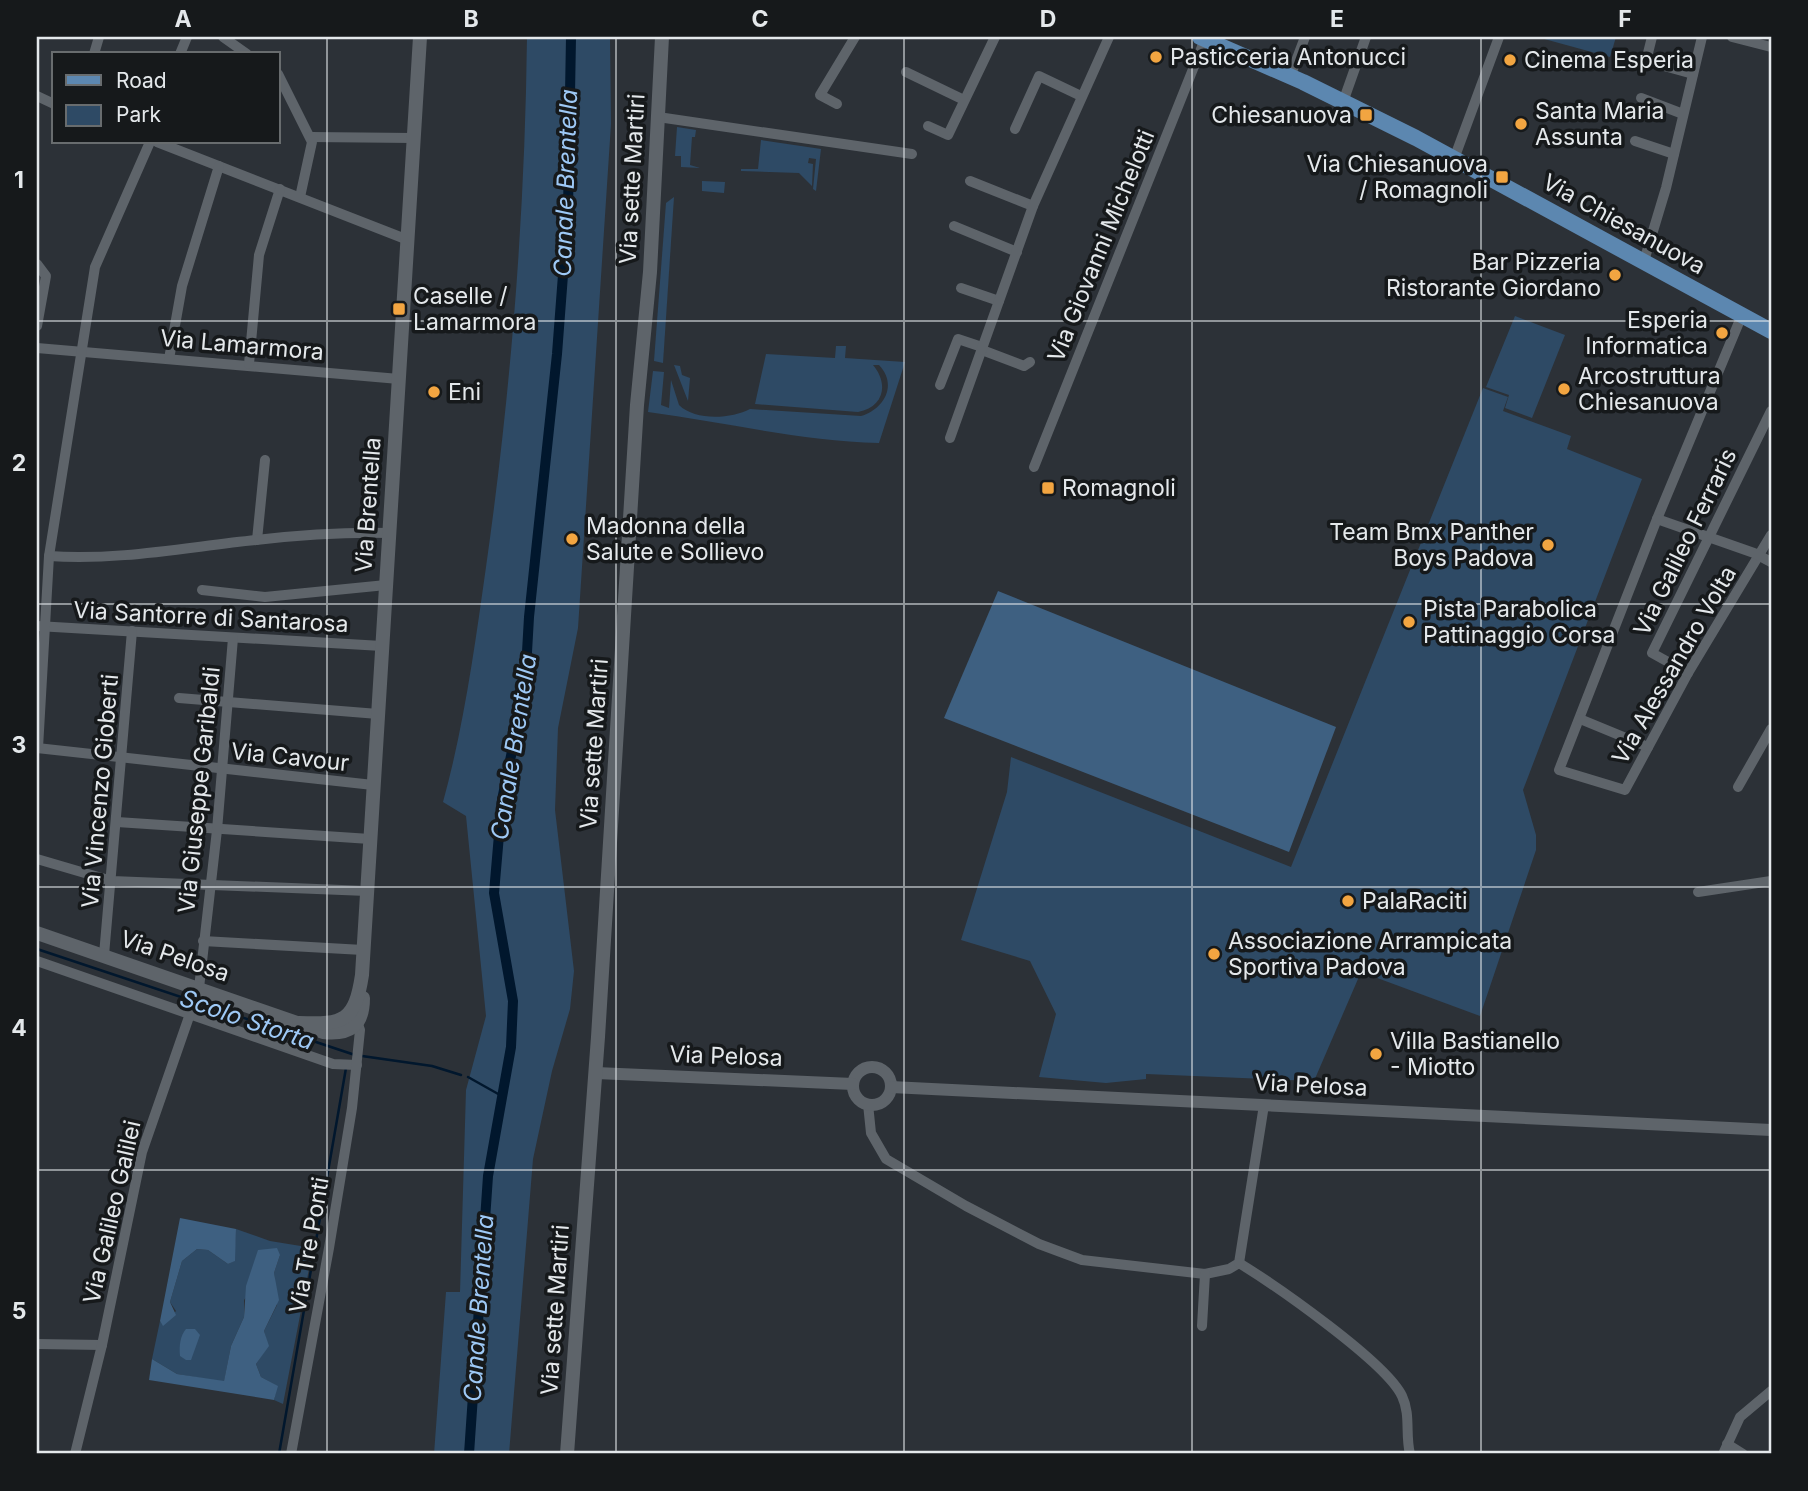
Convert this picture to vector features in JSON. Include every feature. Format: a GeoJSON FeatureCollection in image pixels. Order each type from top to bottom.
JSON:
{"type":"FeatureCollection","features":[{"type":"Feature","properties":{"kind":"main road","name":"Via Brentella"},"geometry":{"type":"LineString","coordinates":[[362,975],[420,37]]}},
{"type":"Feature","properties":{"kind":"main road","name":"Via sette Martiri"},"geometry":{"type":"LineString","coordinates":[[567,1454],[596,1073],[662,37]]}},
{"type":"Feature","properties":{"kind":"main road","name":"Via Chiesanuova"},"geometry":{"type":"LineString","coordinates":[[1202,38],[1343,102],[1454,159],[1771,331]]}},
{"type":"Feature","properties":{"kind":"main road","name":"Via Pelosa"},"geometry":{"type":"LineString","coordinates":[[37,933],[198,991],[323,1032]]}},
{"type":"Feature","properties":{"kind":"main road"},"geometry":{"type":"LineString","coordinates":[[339,1021],[350,1016],[356,1008],[362,975]]}},
{"type":"Feature","properties":{"kind":"main road"},"geometry":{"type":"LineString","coordinates":[[323,1032],[347,1032],[358,1024],[363,1008],[362,975]]}},
{"type":"Feature","properties":{"kind":"main road","name":"Via Pelosa"},"geometry":{"type":"LineString","coordinates":[[299,1023],[339,1021]]}},
{"type":"Feature","properties":{"kind":"street"},"geometry":{"type":"LineString","coordinates":[[223,37],[244,52]]}},
{"type":"Feature","properties":{"kind":"street"},"geometry":{"type":"LineString","coordinates":[[837,104],[820,95],[855,37]]}},
{"type":"Feature","properties":{"kind":"street"},"geometry":{"type":"LineString","coordinates":[[928,126],[948,135],[995,37]]}},
{"type":"Feature","properties":{"kind":"street"},"geometry":{"type":"LineString","coordinates":[[950,438],[1033,206],[1080,96],[1109,37]]}},
{"type":"Feature","properties":{"kind":"street"},"geometry":{"type":"LineString","coordinates":[[1290,77],[1305,37]]}},
{"type":"Feature","properties":{"kind":"street"},"geometry":{"type":"LineString","coordinates":[[1343,102],[1366,37]]}},
{"type":"Feature","properties":{"kind":"street"},"geometry":{"type":"LineString","coordinates":[[1454,159],[1499,37]]}},
{"type":"Feature","properties":{"kind":"street"},"geometry":{"type":"LineString","coordinates":[[1652,37],[1646,61],[1693,74]]}},
{"type":"Feature","properties":{"kind":"street"},"geometry":{"type":"LineString","coordinates":[[1644,261],[1674,154],[1702,37]]}},
{"type":"Feature","properties":{"kind":"street"},"geometry":{"type":"LineString","coordinates":[[1732,37],[1771,47]]}},
{"type":"Feature","properties":{"kind":"street","name":"Via Giovanni Michelotti"},"geometry":{"type":"LineString","coordinates":[[1034,467],[1202,38]]}},
{"type":"Feature","properties":{"kind":"street"},"geometry":{"type":"LineString","coordinates":[[905,72],[964,100]]}},
{"type":"Feature","properties":{"kind":"street"},"geometry":{"type":"LineString","coordinates":[[1015,129],[1039,76],[1080,96]]}},
{"type":"Feature","properties":{"kind":"street"},"geometry":{"type":"LineString","coordinates":[[280,78],[299,119],[311,137],[312,151],[300,197]]}},
{"type":"Feature","properties":{"kind":"street"},"geometry":{"type":"LineString","coordinates":[[1641,98],[1684,114]]}},
{"type":"Feature","properties":{"kind":"street"},"geometry":{"type":"LineString","coordinates":[[658,117],[912,154]]}},
{"type":"Feature","properties":{"kind":"street"},"geometry":{"type":"LineString","coordinates":[[311,137],[413,138]]}},
{"type":"Feature","properties":{"kind":"street"},"geometry":{"type":"LineString","coordinates":[[1635,141],[1674,154]]}},
{"type":"Feature","properties":{"kind":"street"},"geometry":{"type":"LineString","coordinates":[[37,748],[40,626],[48,556],[95,268],[148,144]]}},
{"type":"Feature","properties":{"kind":"street"},"geometry":{"type":"LineString","coordinates":[[162,144],[408,240]]}},
{"type":"Feature","properties":{"kind":"street"},"geometry":{"type":"LineString","coordinates":[[169,359],[182,286],[219,166]]}},
{"type":"Feature","properties":{"kind":"street"},"geometry":{"type":"LineString","coordinates":[[970,181],[1033,206]]}},
{"type":"Feature","properties":{"kind":"street"},"geometry":{"type":"LineString","coordinates":[[249,364],[259,256],[280,190]]}},
{"type":"Feature","properties":{"kind":"street"},"geometry":{"type":"LineString","coordinates":[[954,226],[1017,252]]}},
{"type":"Feature","properties":{"kind":"street"},"geometry":{"type":"LineString","coordinates":[[37,264],[46,276],[37,326]]}},
{"type":"Feature","properties":{"kind":"street"},"geometry":{"type":"LineString","coordinates":[[961,288],[999,301]]}},
{"type":"Feature","properties":{"kind":"street"},"geometry":{"type":"LineString","coordinates":[[1648,747],[1580,719],[1657,519],[1742,315]]}},
{"type":"Feature","properties":{"kind":"street"},"geometry":{"type":"LineString","coordinates":[[940,386],[958,339],[1024,366],[1030,362]]}},
{"type":"Feature","properties":{"kind":"street","name":"Via Lamarmora"},"geometry":{"type":"LineString","coordinates":[[37,348],[249,364],[399,379]]}},
{"type":"Feature","properties":{"kind":"street","name":"Via Galileo Ferraris"},"geometry":{"type":"LineString","coordinates":[[1688,673],[1652,653],[1771,411]]}},
{"type":"Feature","properties":{"kind":"street"},"geometry":{"type":"LineString","coordinates":[[257,540],[265,460]]}},
{"type":"Feature","properties":{"kind":"street"},"geometry":{"type":"LineString","coordinates":[[1657,519],[1759,555],[1771,562]]}},
{"type":"Feature","properties":{"kind":"street"},"geometry":{"type":"LineString","coordinates":[[48,556],[124,556],[341,532],[389,533]]}},
{"type":"Feature","properties":{"kind":"street","name":"Via Alessandro Volta"},"geometry":{"type":"LineString","coordinates":[[1580,719],[1559,770],[1625,790],[1688,673],[1771,535]]}},
{"type":"Feature","properties":{"kind":"street"},"geometry":{"type":"LineString","coordinates":[[202,590],[265,597],[386,585]]}},
{"type":"Feature","properties":{"kind":"street","name":"Via Santorre di Santarosa"},"geometry":{"type":"LineString","coordinates":[[40,626],[382,646]]}},
{"type":"Feature","properties":{"kind":"street","name":"Via Vincenzo Gioberti"},"geometry":{"type":"LineString","coordinates":[[104,955],[124,757],[132,631]]}},
{"type":"Feature","properties":{"kind":"street","name":"Via Giuseppe Garibaldi"},"geometry":{"type":"LineString","coordinates":[[198,991],[217,830],[233,638]]}},
{"type":"Feature","properties":{"kind":"street"},"geometry":{"type":"LineString","coordinates":[[179,698],[378,714]]}},
{"type":"Feature","properties":{"kind":"street"},"geometry":{"type":"LineString","coordinates":[[1738,787],[1771,729]]}},
{"type":"Feature","properties":{"kind":"street","name":"Via Cavour"},"geometry":{"type":"LineString","coordinates":[[37,748],[373,785]]}},
{"type":"Feature","properties":{"kind":"street"},"geometry":{"type":"LineString","coordinates":[[117,822],[370,839]]}},
{"type":"Feature","properties":{"kind":"street"},"geometry":{"type":"LineString","coordinates":[[37,859],[112,881],[367,891]]}},
{"type":"Feature","properties":{"kind":"street"},"geometry":{"type":"LineString","coordinates":[[1698,892],[1771,881]]}},
{"type":"Feature","properties":{"kind":"street"},"geometry":{"type":"LineString","coordinates":[[203,941],[363,950]]}},
{"type":"Feature","properties":{"kind":"street"},"geometry":{"type":"LineString","coordinates":[[37,961],[340,1064],[357,1056],[356,1008]]}},
{"type":"Feature","properties":{"kind":"street","name":"Via Galileo Galilei"},"geometry":{"type":"LineString","coordinates":[[102,1345],[142,1152],[198,991]]}},
{"type":"Feature","properties":{"kind":"street","name":"Via Pelosa"},"geometry":{"type":"LineString","coordinates":[[339,1021],[358,1024]]}},
{"type":"Feature","properties":{"kind":"street","name":"Via Pelosa"},"geometry":{"type":"LineString","coordinates":[[323,1032],[357,1056]]}},
{"type":"Feature","properties":{"kind":"street","name":"Via Tre Ponti"},"geometry":{"type":"LineString","coordinates":[[291,1454],[329,1248],[357,1056]]}},
{"type":"Feature","properties":{"kind":"street","name":"Via Pelosa"},"geometry":{"type":"LineString","coordinates":[[596,1073],[853,1084],[861,1071],[872,1068],[884,1072],[891,1087],[1771,1130]]}},
{"type":"Feature","properties":{"kind":"street"},"geometry":{"type":"LineString","coordinates":[[853,1084],[858,1098],[868,1104],[884,1100],[891,1087]]}},
{"type":"Feature","properties":{"kind":"street"},"geometry":{"type":"LineString","coordinates":[[868,1104],[872,1132],[886,1159],[966,1206],[1039,1244],[1082,1260],[1205,1274],[1229,1269],[1239,1262],[1264,1105]]}},
{"type":"Feature","properties":{"kind":"street"},"geometry":{"type":"LineString","coordinates":[[1239,1262],[1351,1344],[1387,1375],[1406,1405],[1410,1454]]}},
{"type":"Feature","properties":{"kind":"street"},"geometry":{"type":"LineString","coordinates":[[1202,1326],[1205,1274]]}},
{"type":"Feature","properties":{"kind":"street"},"geometry":{"type":"LineString","coordinates":[[37,1344],[102,1345],[75,1454]]}},
{"type":"Feature","properties":{"kind":"street"},"geometry":{"type":"LineString","coordinates":[[1743,1454],[1725,1449],[1740,1417],[1771,1391]]}},
{"type":"Feature","properties":{"kind":"green space"},"geometry":{"type":"Polygon","coordinates":[[[527,37],[610,37],[611,124],[578,628],[558,728],[555,810],[574,971],[570,1009],[552,1071],[533,1159],[509,1454],[434,1454],[446,1292],[460,1292],[466,1090],[486,1016],[466,816],[443,802],[473,656],[503,435],[520,236],[527,37]]]}},
{"type":"Feature","properties":{"kind":"green space"},"geometry":{"type":"Polygon","coordinates":[[[1537,37],[1616,37],[1610,57],[1537,37]]]}},
{"type":"Feature","properties":{"kind":"green space"},"geometry":{"type":"Polygon","coordinates":[[[677,127],[696,130],[695,137],[692,137],[690,165],[700,168],[681,167],[681,156],[675,156],[677,127]]]}},
{"type":"Feature","properties":{"kind":"green space"},"geometry":{"type":"Polygon","coordinates":[[[761,140],[821,149],[816,191],[813,189],[816,159],[809,158],[808,163],[813,164],[812,186],[799,173],[741,171],[758,169],[761,140]]]}},
{"type":"Feature","properties":{"kind":"green space"},"geometry":{"type":"Polygon","coordinates":[[[702,181],[725,182],[724,193],[702,191],[702,181]]]}},
{"type":"Feature","properties":{"kind":"green space"},"geometry":{"type":"Polygon","coordinates":[[[674,197],[663,363],[654,361],[666,203],[674,197]]]}},
{"type":"Feature","properties":{"kind":"green space"},"geometry":{"type":"Polygon","coordinates":[[[1515,316],[1565,335],[1532,418],[1505,408],[1509,395],[1486,387],[1515,316]]]}},
{"type":"Feature","properties":{"kind":"green space"},"geometry":{"type":"Polygon","coordinates":[[[836,346],[846,346],[845,358],[905,362],[879,443],[791,435],[648,412],[653,371],[664,372],[661,405],[669,408],[671,380],[679,405],[703,416],[733,415],[750,409],[861,416],[869,413],[882,402],[888,388],[885,373],[879,365],[873,365],[881,380],[881,394],[874,405],[858,412],[755,404],[766,354],[835,358],[836,346]]]}},
{"type":"Feature","properties":{"kind":"green space"},"geometry":{"type":"Polygon","coordinates":[[[674,365],[680,366],[682,375],[690,378],[688,401],[674,365]]]}},
{"type":"Feature","properties":{"kind":"green space"},"geometry":{"type":"Polygon","coordinates":[[[1483,388],[1508,397],[1503,411],[1571,436],[1567,449],[1642,479],[1523,790],[1536,835],[1536,850],[1480,1016],[1361,972],[1314,1081],[1146,1074],[1146,1079],[1106,1083],[1039,1077],[1056,1014],[1030,961],[961,940],[1007,792],[1011,757],[1291,867],[1483,388]]]}},
{"type":"Feature","properties":{"kind":"green space"},"geometry":{"type":"Polygon","coordinates":[[[236,1229],[270,1241],[313,1248],[283,1404],[274,1400],[277,1386],[261,1377],[256,1364],[268,1346],[264,1331],[277,1305],[274,1273],[280,1255],[244,1300],[244,1317],[231,1346],[224,1382],[177,1374],[152,1359],[160,1321],[163,1325],[176,1311],[170,1302],[182,1261],[197,1249],[208,1250],[228,1264],[234,1261],[236,1229]]]}},
{"type":"Feature","properties":{"kind":"shaded area"},"geometry":{"type":"Polygon","coordinates":[[[998,591],[1336,727],[1289,852],[944,718],[998,591]]]}},
{"type":"Feature","properties":{"kind":"shaded area"},"geometry":{"type":"Polygon","coordinates":[[[180,1218],[236,1229],[235,1261],[228,1264],[208,1250],[197,1249],[182,1261],[170,1302],[176,1315],[163,1326],[160,1321],[180,1218]]]}},
{"type":"Feature","properties":{"kind":"shaded area"},"geometry":{"type":"Polygon","coordinates":[[[277,1248],[280,1255],[274,1273],[279,1300],[264,1331],[269,1346],[256,1364],[261,1377],[278,1386],[274,1400],[149,1380],[152,1359],[177,1374],[224,1381],[231,1346],[244,1317],[246,1286],[258,1250],[277,1248]]]}},
{"type":"Feature","properties":{"kind":"shaded area"},"geometry":{"type":"Polygon","coordinates":[[[186,1329],[195,1329],[200,1335],[191,1360],[180,1356],[180,1341],[186,1329]]]}},
{"type":"Feature","properties":{"kind":"waterway","name":"Canale Brentella"},"geometry":{"type":"LineString","coordinates":[[469,1454],[488,1176],[511,1047],[513,1001],[494,893],[502,800],[525,687],[529,617],[557,354],[568,209],[571,37]]}},
{"type":"Feature","properties":{"kind":"waterway","name":"Scolo Storta"},"geometry":{"type":"LineString","coordinates":[[37,949],[355,1055]]}},
{"type":"Feature","properties":{"kind":"waterway","name":"Scolo Storta"},"geometry":{"type":"LineString","coordinates":[[362,1056],[432,1066],[461,1075]]}},
{"type":"Feature","properties":{"kind":"waterway"},"geometry":{"type":"LineString","coordinates":[[279,1454],[346,1068]]}},
{"type":"Feature","properties":{"kind":"waterway","name":"Scolo Storta"},"geometry":{"type":"LineString","coordinates":[[468,1077],[500,1095]]}},
{"type":"Feature","properties":{"kind":"place","name":"Pasticceria Antonucci"},"geometry":{"type":"Point","coordinates":[1156,57]}},
{"type":"Feature","properties":{"kind":"place","name":"Cinema Esperia"},"geometry":{"type":"Point","coordinates":[1510,60]}},
{"type":"Feature","properties":{"kind":"place","name":"Chiesanuova"},"geometry":{"type":"Point","coordinates":[1366,115]}},
{"type":"Feature","properties":{"kind":"place","name":"Santa Maria Assunta"},"geometry":{"type":"Point","coordinates":[1521,124]}},
{"type":"Feature","properties":{"kind":"place","name":"Via Chiesanuova / Romagnoli"},"geometry":{"type":"Point","coordinates":[1502,177]}},
{"type":"Feature","properties":{"kind":"place","name":"Bar Pizzeria Ristorante Giordano"},"geometry":{"type":"Point","coordinates":[1615,275]}},
{"type":"Feature","properties":{"kind":"place","name":"Caselle / Lamarmora"},"geometry":{"type":"Point","coordinates":[399,309]}},
{"type":"Feature","properties":{"kind":"place","name":"Esperia Informatica"},"geometry":{"type":"Point","coordinates":[1722,333]}},
{"type":"Feature","properties":{"kind":"place","name":"Arcostruttura Chiesanuova"},"geometry":{"type":"Point","coordinates":[1564,389]}},
{"type":"Feature","properties":{"kind":"place","name":"Eni"},"geometry":{"type":"Point","coordinates":[434,392]}},
{"type":"Feature","properties":{"kind":"place","name":"Romagnoli"},"geometry":{"type":"Point","coordinates":[1048,488]}},
{"type":"Feature","properties":{"kind":"place","name":"Madonna della Salute e Sollievo"},"geometry":{"type":"Point","coordinates":[572,539]}},
{"type":"Feature","properties":{"kind":"place","name":"Team Bmx Panther Boys Padova"},"geometry":{"type":"Point","coordinates":[1548,545]}},
{"type":"Feature","properties":{"kind":"place","name":"Pista Parabolica Pattinaggio Corsa"},"geometry":{"type":"Point","coordinates":[1409,622]}},
{"type":"Feature","properties":{"kind":"place","name":"PalaRaciti"},"geometry":{"type":"Point","coordinates":[1348,901]}},
{"type":"Feature","properties":{"kind":"place","name":"Associazione Arrampicata Sportiva Padova"},"geometry":{"type":"Point","coordinates":[1214,954]}},
{"type":"Feature","properties":{"kind":"place","name":"Villa Bastianello - Miotto"},"geometry":{"type":"Point","coordinates":[1376,1054]}}]}
